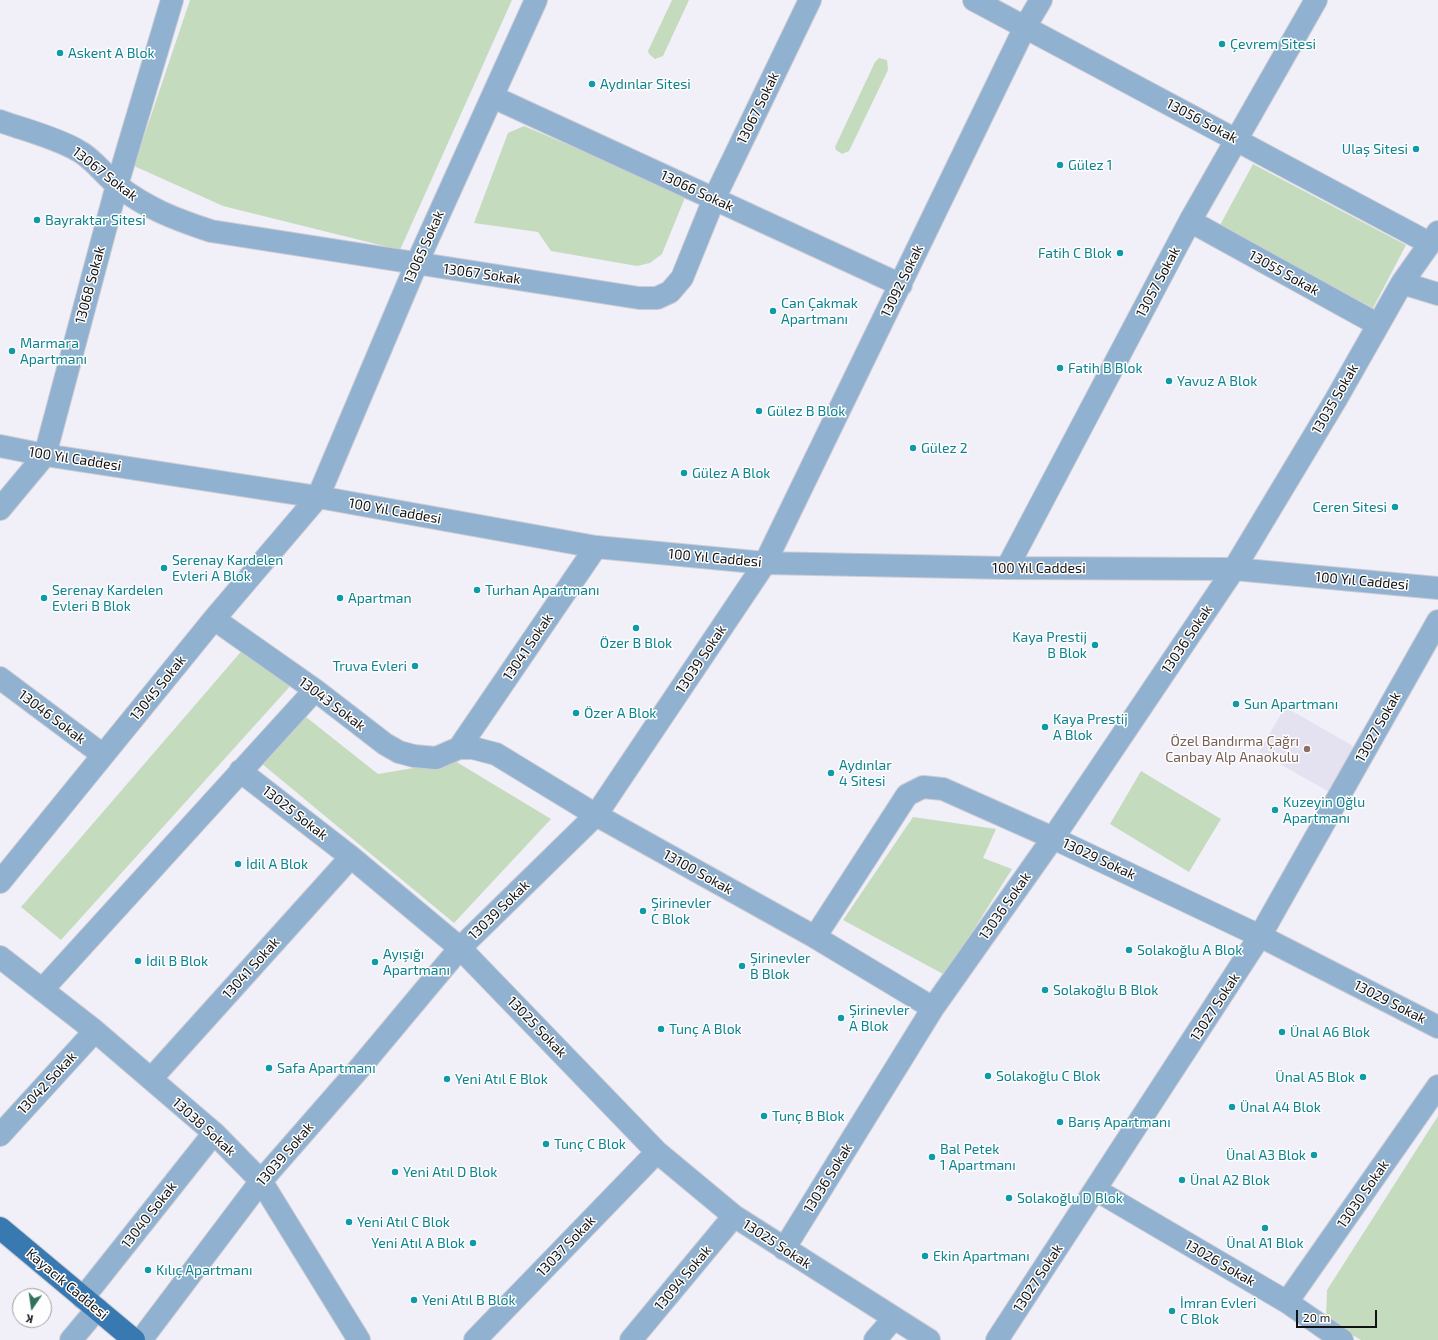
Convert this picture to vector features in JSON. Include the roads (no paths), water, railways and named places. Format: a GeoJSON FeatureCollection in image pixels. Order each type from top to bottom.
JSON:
{"type":"FeatureCollection","features":[{"type":"Feature","properties":{"kind":"main road","name":"Kayacık Caddesi"},"geometry":{"type":"LineString","coordinates":[[0,1228],[134,1340]]}},
{"type":"Feature","properties":{"kind":"street","name":"13068 Sokak"},"geometry":{"type":"LineString","coordinates":[[45,455],[117,185],[172,0]]}},
{"type":"Feature","properties":{"kind":"street","name":"13065 Sokak"},"geometry":{"type":"LineString","coordinates":[[318,497],[416,265],[536,0]]}},
{"type":"Feature","properties":{"kind":"street","name":"13067 Sokak"},"geometry":{"type":"LineString","coordinates":[[0,122],[61,142],[78,150],[117,185],[139,202],[169,217],[211,231],[416,265],[639,298],[657,298],[670,292],[682,278],[714,199],[810,0]]}},
{"type":"Feature","properties":{"kind":"street","name":"13056 Sokak"},"geometry":{"type":"LineString","coordinates":[[974,0],[1237,139],[1433,237]]}},
{"type":"Feature","properties":{"kind":"street","name":"13092 Sokak"},"geometry":{"type":"LineString","coordinates":[[765,563],[1025,27],[1041,0]]}},
{"type":"Feature","properties":{"kind":"street","name":"13057 Sokak"},"geometry":{"type":"LineString","coordinates":[[1007,568],[1190,221],[1316,0]]}},
{"type":"Feature","properties":{"kind":"street","name":"13066 Sokak"},"geometry":{"type":"LineString","coordinates":[[493,97],[900,285]]}},
{"type":"Feature","properties":{"kind":"street","name":"13055 Sokak"},"geometry":{"type":"LineString","coordinates":[[1190,221],[1377,324]]}},
{"type":"Feature","properties":{"kind":"street","name":"13035 Sokak"},"geometry":{"type":"LineString","coordinates":[[1234,569],[1335,401],[1377,324],[1433,237]]}},
{"type":"Feature","properties":{"kind":"street"},"geometry":{"type":"LineString","coordinates":[[1402,283],[1438,294]]}},
{"type":"Feature","properties":{"kind":"street","name":"100 Yıl Caddesi"},"geometry":{"type":"LineString","coordinates":[[0,446],[45,455],[318,497],[596,547],[765,563],[1007,568],[1234,569],[1438,588]]}},
{"type":"Feature","properties":{"kind":"street"},"geometry":{"type":"LineString","coordinates":[[0,509],[45,455]]}},
{"type":"Feature","properties":{"kind":"street","name":"13045 Sokak"},"geometry":{"type":"LineString","coordinates":[[0,882],[214,618],[318,497]]}},
{"type":"Feature","properties":{"kind":"street","name":"13041 Sokak"},"geometry":{"type":"LineString","coordinates":[[460,748],[596,547]]}},
{"type":"Feature","properties":{"kind":"street","name":"13039 Sokak"},"geometry":{"type":"LineString","coordinates":[[141,1340],[261,1181],[358,1070],[460,948],[596,815],[765,563]]}},
{"type":"Feature","properties":{"kind":"street","name":"13036 Sokak"},"geometry":{"type":"LineString","coordinates":[[784,1249],[933,1008],[1053,838],[1234,569]]}},
{"type":"Feature","properties":{"kind":"street","name":"13043 Sokak"},"geometry":{"type":"LineString","coordinates":[[214,618],[315,690],[385,744],[399,752],[414,756],[436,758],[460,748]]}},
{"type":"Feature","properties":{"kind":"street","name":"13027 Sokak"},"geometry":{"type":"LineString","coordinates":[[997,1340],[1260,936],[1438,621]]}},
{"type":"Feature","properties":{"kind":"street","name":"13046 Sokak"},"geometry":{"type":"LineString","coordinates":[[0,678],[103,755]]}},
{"type":"Feature","properties":{"kind":"street"},"geometry":{"type":"LineString","coordinates":[[42,990],[315,690]]}},
{"type":"Feature","properties":{"kind":"street","name":"13100 Sokak"},"geometry":{"type":"LineString","coordinates":[[460,748],[473,748],[496,754],[596,815],[815,937],[933,1008]]}},
{"type":"Feature","properties":{"kind":"street","name":"13025 Sokak"},"geometry":{"type":"LineString","coordinates":[[240,771],[350,857],[460,948],[657,1152],[734,1216],[929,1340]]}},
{"type":"Feature","properties":{"kind":"street","name":"13029 Sokak"},"geometry":{"type":"LineString","coordinates":[[815,937],[908,795],[923,787],[943,789],[1053,838],[1260,936],[1438,1027]]}},
{"type":"Feature","properties":{"kind":"street","name":"13041 Sokak"},"geometry":{"type":"LineString","coordinates":[[151,1079],[350,857]]}},
{"type":"Feature","properties":{"kind":"street","name":"13038 Sokak"},"geometry":{"type":"LineString","coordinates":[[0,957],[95,1031],[214,1133],[261,1181],[359,1340]]}},
{"type":"Feature","properties":{"kind":"street","name":"13042 Sokak"},"geometry":{"type":"LineString","coordinates":[[0,1135],[95,1031]]}},
{"type":"Feature","properties":{"kind":"street","name":"13030 Sokak"},"geometry":{"type":"LineString","coordinates":[[1287,1302],[1438,1086]]}},
{"type":"Feature","properties":{"kind":"street","name":"13040 Sokak"},"geometry":{"type":"LineString","coordinates":[[71,1340],[90,1303],[214,1133]]}},
{"type":"Feature","properties":{"kind":"street","name":"13037 Sokak"},"geometry":{"type":"LineString","coordinates":[[474,1340],[657,1152]]}},
{"type":"Feature","properties":{"kind":"street","name":"13026 Sokak"},"geometry":{"type":"LineString","coordinates":[[1096,1190],[1287,1302],[1341,1340]]}},
{"type":"Feature","properties":{"kind":"street","name":"13094 Sokak"},"geometry":{"type":"LineString","coordinates":[[631,1340],[734,1216]]}},
{"type":"Feature","properties":{"kind":"street"},"geometry":{"type":"LineString","coordinates":[[875,1340],[894,1318]]}},
{"type":"Feature","properties":{"kind":"place","name":"Çevrem Sitesi"},"geometry":{"type":"Point","coordinates":[1222,44]}},
{"type":"Feature","properties":{"kind":"place","name":"Askent A Blok"},"geometry":{"type":"Point","coordinates":[60,53]}},
{"type":"Feature","properties":{"kind":"place","name":"Aydınlar Sitesi"},"geometry":{"type":"Point","coordinates":[592,84]}},
{"type":"Feature","properties":{"kind":"place","name":"Ulaş Sitesi"},"geometry":{"type":"Point","coordinates":[1416,149]}},
{"type":"Feature","properties":{"kind":"place","name":"Gülez 1"},"geometry":{"type":"Point","coordinates":[1060,165]}},
{"type":"Feature","properties":{"kind":"place","name":"Bayraktar Sitesi"},"geometry":{"type":"Point","coordinates":[37,220]}},
{"type":"Feature","properties":{"kind":"place","name":"Fatih C Blok"},"geometry":{"type":"Point","coordinates":[1120,253]}},
{"type":"Feature","properties":{"kind":"place","name":"Can Çakmak Apartmanı"},"geometry":{"type":"Point","coordinates":[773,311]}},
{"type":"Feature","properties":{"kind":"place","name":"Marmara Apartmanı"},"geometry":{"type":"Point","coordinates":[12,351]}},
{"type":"Feature","properties":{"kind":"place","name":"Fatih B Blok"},"geometry":{"type":"Point","coordinates":[1060,368]}},
{"type":"Feature","properties":{"kind":"place","name":"Yavuz A Blok"},"geometry":{"type":"Point","coordinates":[1169,381]}},
{"type":"Feature","properties":{"kind":"place","name":"Gülez B Blok"},"geometry":{"type":"Point","coordinates":[759,411]}},
{"type":"Feature","properties":{"kind":"place","name":"Gülez 2"},"geometry":{"type":"Point","coordinates":[913,448]}},
{"type":"Feature","properties":{"kind":"place","name":"Gülez A Blok"},"geometry":{"type":"Point","coordinates":[684,473]}},
{"type":"Feature","properties":{"kind":"place","name":"Ceren Sitesi"},"geometry":{"type":"Point","coordinates":[1395,507]}},
{"type":"Feature","properties":{"kind":"place","name":"Serenay Kardelen Evleri A Blok"},"geometry":{"type":"Point","coordinates":[164,568]}},
{"type":"Feature","properties":{"kind":"place","name":"Turhan Apartmanı"},"geometry":{"type":"Point","coordinates":[477,590]}},
{"type":"Feature","properties":{"kind":"place","name":"Serenay Kardelen Evleri B Blok"},"geometry":{"type":"Point","coordinates":[44,598]}},
{"type":"Feature","properties":{"kind":"place","name":"Apartman"},"geometry":{"type":"Point","coordinates":[340,598]}},
{"type":"Feature","properties":{"kind":"place","name":"Özer B Blok"},"geometry":{"type":"Point","coordinates":[636,628]}},
{"type":"Feature","properties":{"kind":"place","name":"Kaya Prestij B Blok"},"geometry":{"type":"Point","coordinates":[1095,645]}},
{"type":"Feature","properties":{"kind":"place","name":"Truva Evleri"},"geometry":{"type":"Point","coordinates":[415,666]}},
{"type":"Feature","properties":{"kind":"place","name":"Sun Apartmanı"},"geometry":{"type":"Point","coordinates":[1236,704]}},
{"type":"Feature","properties":{"kind":"place","name":"Özer A Blok"},"geometry":{"type":"Point","coordinates":[576,713]}},
{"type":"Feature","properties":{"kind":"place","name":"Kaya Prestij A Blok"},"geometry":{"type":"Point","coordinates":[1045,727]}},
{"type":"Feature","properties":{"kind":"place","name":"Özel Bandırma Çağrı Canbay Alp Anaokulu"},"geometry":{"type":"Point","coordinates":[1307,749]}},
{"type":"Feature","properties":{"kind":"place","name":"Aydınlar 4 Sitesi"},"geometry":{"type":"Point","coordinates":[831,773]}},
{"type":"Feature","properties":{"kind":"place","name":"Kuzeyin Oğlu Apartmanı"},"geometry":{"type":"Point","coordinates":[1275,810]}},
{"type":"Feature","properties":{"kind":"place","name":"İdil A Blok"},"geometry":{"type":"Point","coordinates":[238,864]}},
{"type":"Feature","properties":{"kind":"place","name":"Şirinevler C Blok"},"geometry":{"type":"Point","coordinates":[643,911]}},
{"type":"Feature","properties":{"kind":"place","name":"Solakoğlu A Blok"},"geometry":{"type":"Point","coordinates":[1129,950]}},
{"type":"Feature","properties":{"kind":"place","name":"İdil B Blok"},"geometry":{"type":"Point","coordinates":[138,961]}},
{"type":"Feature","properties":{"kind":"place","name":"Ayışığı Apartmanı"},"geometry":{"type":"Point","coordinates":[375,962]}},
{"type":"Feature","properties":{"kind":"place","name":"Şirinevler B Blok"},"geometry":{"type":"Point","coordinates":[742,966]}},
{"type":"Feature","properties":{"kind":"place","name":"Solakoğlu B Blok"},"geometry":{"type":"Point","coordinates":[1045,990]}},
{"type":"Feature","properties":{"kind":"place","name":"Şirinevler A Blok"},"geometry":{"type":"Point","coordinates":[841,1018]}},
{"type":"Feature","properties":{"kind":"place","name":"Tunç A Blok"},"geometry":{"type":"Point","coordinates":[661,1029]}},
{"type":"Feature","properties":{"kind":"place","name":"Ünal A6 Blok"},"geometry":{"type":"Point","coordinates":[1282,1032]}},
{"type":"Feature","properties":{"kind":"place","name":"Safa Apartmanı"},"geometry":{"type":"Point","coordinates":[269,1068]}},
{"type":"Feature","properties":{"kind":"place","name":"Solakoğlu C Blok"},"geometry":{"type":"Point","coordinates":[988,1076]}},
{"type":"Feature","properties":{"kind":"place","name":"Ünal A5 Blok"},"geometry":{"type":"Point","coordinates":[1363,1077]}},
{"type":"Feature","properties":{"kind":"place","name":"Yeni Atıl E Blok"},"geometry":{"type":"Point","coordinates":[447,1079]}},
{"type":"Feature","properties":{"kind":"place","name":"Ünal A4 Blok"},"geometry":{"type":"Point","coordinates":[1232,1107]}},
{"type":"Feature","properties":{"kind":"place","name":"Tunç B Blok"},"geometry":{"type":"Point","coordinates":[764,1116]}},
{"type":"Feature","properties":{"kind":"place","name":"Barış Apartmanı"},"geometry":{"type":"Point","coordinates":[1060,1122]}},
{"type":"Feature","properties":{"kind":"place","name":"Tunç C Blok"},"geometry":{"type":"Point","coordinates":[546,1144]}},
{"type":"Feature","properties":{"kind":"place","name":"Ünal A3 Blok"},"geometry":{"type":"Point","coordinates":[1314,1155]}},
{"type":"Feature","properties":{"kind":"place","name":"Bal Petek 1 Apartmanı"},"geometry":{"type":"Point","coordinates":[932,1157]}},
{"type":"Feature","properties":{"kind":"place","name":"Yeni Atıl D Blok"},"geometry":{"type":"Point","coordinates":[395,1172]}},
{"type":"Feature","properties":{"kind":"place","name":"Ünal A2 Blok"},"geometry":{"type":"Point","coordinates":[1182,1180]}},
{"type":"Feature","properties":{"kind":"place","name":"Solakoğlu D Blok"},"geometry":{"type":"Point","coordinates":[1009,1198]}},
{"type":"Feature","properties":{"kind":"place","name":"Yeni Atıl C Blok"},"geometry":{"type":"Point","coordinates":[349,1222]}},
{"type":"Feature","properties":{"kind":"place","name":"Ünal A1 Blok"},"geometry":{"type":"Point","coordinates":[1265,1228]}},
{"type":"Feature","properties":{"kind":"place","name":"Yeni Atıl A Blok"},"geometry":{"type":"Point","coordinates":[473,1243]}},
{"type":"Feature","properties":{"kind":"place","name":"Ekin Apartmanı"},"geometry":{"type":"Point","coordinates":[925,1256]}},
{"type":"Feature","properties":{"kind":"place","name":"Kılıç Apartmanı"},"geometry":{"type":"Point","coordinates":[148,1270]}},
{"type":"Feature","properties":{"kind":"place","name":"Yeni Atıl B Blok"},"geometry":{"type":"Point","coordinates":[414,1300]}},
{"type":"Feature","properties":{"kind":"place","name":"İmran Evleri C Blok"},"geometry":{"type":"Point","coordinates":[1172,1311]}}]}
